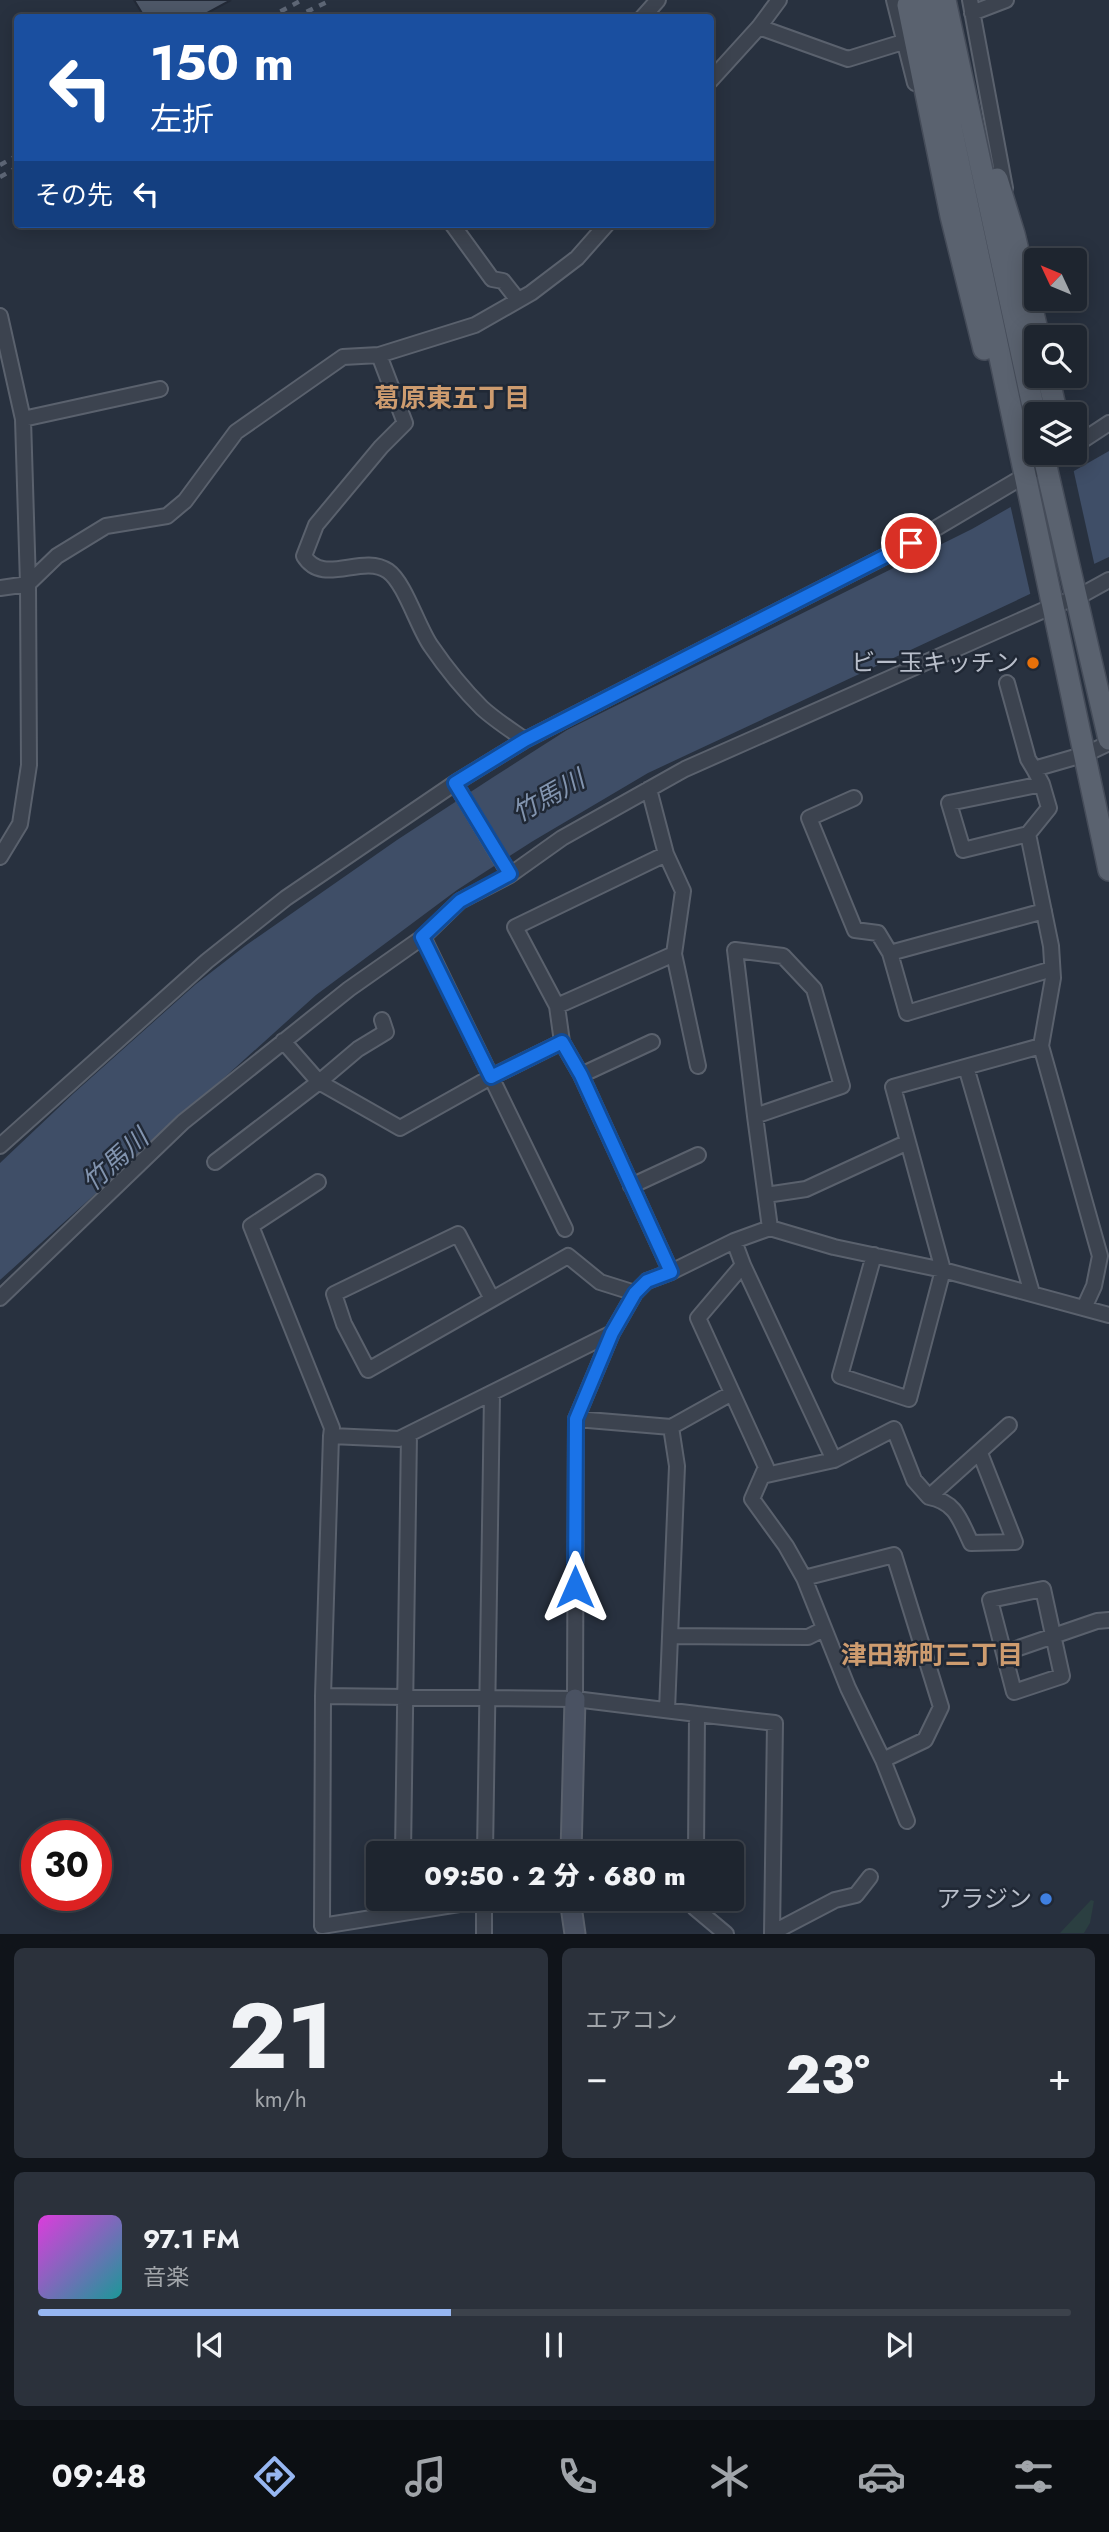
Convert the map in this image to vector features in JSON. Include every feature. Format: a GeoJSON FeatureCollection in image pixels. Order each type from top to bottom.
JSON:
{"type":"FeatureCollection","features":[{"type":"Feature","properties":{"kind":"main road"},"geometry":{"type":"LineString","coordinates":[[945,0],[970,209],[1109,870]]}},
{"type":"Feature","properties":{"kind":"main road"},"geometry":{"type":"LineString","coordinates":[[954,0],[988,152],[1014,234],[1036,325]]}},
{"type":"Feature","properties":{"kind":"main road"},"geometry":{"type":"LineString","coordinates":[[909,2],[1030,402]]}},
{"type":"Feature","properties":{"kind":"main road"},"geometry":{"type":"LineString","coordinates":[[1052,465],[1109,741]]}},
{"type":"Feature","properties":{"kind":"street"},"geometry":{"type":"LineString","coordinates":[[646,14],[658,0]]}},
{"type":"Feature","properties":{"kind":"street"},"geometry":{"type":"LineString","coordinates":[[714,77],[759,27],[779,0]]}},
{"type":"Feature","properties":{"kind":"street"},"geometry":{"type":"LineString","coordinates":[[1006,0],[971,6],[1014,234]]}},
{"type":"Feature","properties":{"kind":"street"},"geometry":{"type":"LineString","coordinates":[[909,2],[903,42],[970,209]]}},
{"type":"Feature","properties":{"kind":"street"},"geometry":{"type":"LineString","coordinates":[[759,27],[848,59],[903,42]]}},
{"type":"Feature","properties":{"kind":"street"},"geometry":{"type":"LineString","coordinates":[[455,228],[492,279],[503,281],[518,300]]}},
{"type":"Feature","properties":{"kind":"street"},"geometry":{"type":"LineString","coordinates":[[0,588],[28,584],[57,556],[106,526],[167,516],[185,501],[236,432],[343,358],[379,355],[475,325],[518,300],[577,258],[603,228]]}},
{"type":"Feature","properties":{"kind":"street"},"geometry":{"type":"LineString","coordinates":[[0,316],[23,419],[28,584],[29,765],[20,824],[0,857]]}},
{"type":"Feature","properties":{"kind":"street"},"geometry":{"type":"LineString","coordinates":[[379,355],[405,423],[381,447],[316,525],[304,556],[317,570],[373,566],[388,571],[398,582],[430,645],[483,708],[525,740]]}},
{"type":"Feature","properties":{"kind":"street"},"geometry":{"type":"LineString","coordinates":[[23,419],[160,389]]}},
{"type":"Feature","properties":{"kind":"street"},"geometry":{"type":"LineString","coordinates":[[1087,438],[1109,424]]}},
{"type":"Feature","properties":{"kind":"street"},"geometry":{"type":"LineString","coordinates":[[0,1146],[207,961],[286,898],[455,783],[525,740],[1026,484],[1046,465]]}},
{"type":"Feature","properties":{"kind":"street"},"geometry":{"type":"LineString","coordinates":[[0,1298],[183,1122],[349,989],[422,937],[460,901],[510,874],[562,838],[685,769],[1051,599],[1109,580]]}},
{"type":"Feature","properties":{"kind":"street"},"geometry":{"type":"LineString","coordinates":[[1007,683],[1028,760],[1042,784],[1049,808],[1028,834],[963,850],[949,803],[1042,784]]}},
{"type":"Feature","properties":{"kind":"street"},"geometry":{"type":"LineString","coordinates":[[1034,769],[1086,754],[1109,741]]}},
{"type":"Feature","properties":{"kind":"street"},"geometry":{"type":"LineString","coordinates":[[455,783],[510,874]]}},
{"type":"Feature","properties":{"kind":"street"},"geometry":{"type":"LineString","coordinates":[[649,789],[666,854],[683,891],[674,954],[698,1066]]}},
{"type":"Feature","properties":{"kind":"street"},"geometry":{"type":"LineString","coordinates":[[854,799],[809,818],[855,930],[878,933],[890,953],[907,1013],[1052,969]]}},
{"type":"Feature","properties":{"kind":"street"},"geometry":{"type":"LineString","coordinates":[[1028,834],[1051,946],[1052,969],[1041,1046],[1100,1256],[1094,1286],[1084,1308]]}},
{"type":"Feature","properties":{"kind":"street"},"geometry":{"type":"LineString","coordinates":[[666,854],[515,927],[557,1006],[562,1042],[581,1075],[671,1272]]}},
{"type":"Feature","properties":{"kind":"street"},"geometry":{"type":"LineString","coordinates":[[890,953],[1044,911]]}},
{"type":"Feature","properties":{"kind":"street"},"geometry":{"type":"LineString","coordinates":[[422,937],[565,1228]]}},
{"type":"Feature","properties":{"kind":"street"},"geometry":{"type":"LineString","coordinates":[[755,1116],[842,1086],[814,989],[783,956],[735,950],[755,1116],[770,1228]]}},
{"type":"Feature","properties":{"kind":"street"},"geometry":{"type":"LineString","coordinates":[[557,1006],[674,954]]}},
{"type":"Feature","properties":{"kind":"street"},"geometry":{"type":"LineString","coordinates":[[215,1162],[358,1049],[387,1032],[382,1020]]}},
{"type":"Feature","properties":{"kind":"street"},"geometry":{"type":"LineString","coordinates":[[283,1041],[319,1082],[400,1128],[491,1077],[562,1042]]}},
{"type":"Feature","properties":{"kind":"street"},"geometry":{"type":"LineString","coordinates":[[581,1075],[652,1042]]}},
{"type":"Feature","properties":{"kind":"street"},"geometry":{"type":"LineString","coordinates":[[874,1255],[839,1377],[909,1399],[943,1270],[893,1087],[1041,1046]]}},
{"type":"Feature","properties":{"kind":"street"},"geometry":{"type":"LineString","coordinates":[[966,1067],[1032,1293]]}},
{"type":"Feature","properties":{"kind":"street"},"geometry":{"type":"LineString","coordinates":[[766,1195],[806,1189],[908,1142]]}},
{"type":"Feature","properties":{"kind":"street"},"geometry":{"type":"LineString","coordinates":[[631,1186],[698,1155]]}},
{"type":"Feature","properties":{"kind":"street"},"geometry":{"type":"LineString","coordinates":[[318,1182],[251,1226],[332,1428],[323,1696],[322,1926],[383,1911]]}},
{"type":"Feature","properties":{"kind":"street"},"geometry":{"type":"LineString","coordinates":[[571,1841],[575,1699],[576,1419],[612,1333],[635,1293],[647,1281],[734,1241],[770,1228],[834,1247],[943,1270],[1109,1315]]}},
{"type":"Feature","properties":{"kind":"street"},"geometry":{"type":"LineString","coordinates":[[492,1299],[458,1234],[334,1294],[344,1324],[368,1370],[568,1256],[600,1282],[635,1293]]}},
{"type":"Feature","properties":{"kind":"street"},"geometry":{"type":"LineString","coordinates":[[734,1241],[834,1460]]}},
{"type":"Feature","properties":{"kind":"street"},"geometry":{"type":"LineString","coordinates":[[743,1265],[698,1318],[766,1467],[752,1499],[786,1546],[804,1578],[848,1688],[883,1760],[907,1821]]}},
{"type":"Feature","properties":{"kind":"street"},"geometry":{"type":"LineString","coordinates":[[331,1436],[399,1439],[612,1333]]}},
{"type":"Feature","properties":{"kind":"street"},"geometry":{"type":"LineString","coordinates":[[576,1419],[671,1427],[732,1393]]}},
{"type":"Feature","properties":{"kind":"street"},"geometry":{"type":"LineString","coordinates":[[485,1841],[492,1394]]}},
{"type":"Feature","properties":{"kind":"street"},"geometry":{"type":"LineString","coordinates":[[929,1497],[1009,1425]]}},
{"type":"Feature","properties":{"kind":"street"},"geometry":{"type":"LineString","coordinates":[[667,1710],[677,1466],[671,1427]]}},
{"type":"Feature","properties":{"kind":"street"},"geometry":{"type":"LineString","coordinates":[[762,1476],[834,1460],[894,1429],[914,1480],[929,1497],[943,1499],[957,1512],[971,1544],[1015,1542],[980,1453]]}},
{"type":"Feature","properties":{"kind":"street"},"geometry":{"type":"LineString","coordinates":[[403,1841],[409,1434]]}},
{"type":"Feature","properties":{"kind":"street"},"geometry":{"type":"LineString","coordinates":[[804,1578],[894,1555],[941,1707],[925,1740],[883,1760]]}},
{"type":"Feature","properties":{"kind":"street"},"geometry":{"type":"LineString","coordinates":[[1043,1589],[1062,1676],[1014,1692],[1004,1653],[990,1600],[1043,1589]]}},
{"type":"Feature","properties":{"kind":"street"},"geometry":{"type":"LineString","coordinates":[[1004,1653],[1097,1621],[1109,1620]]}},
{"type":"Feature","properties":{"kind":"street"},"geometry":{"type":"LineString","coordinates":[[670,1636],[808,1637],[824,1629]]}},
{"type":"Feature","properties":{"kind":"street"},"geometry":{"type":"LineString","coordinates":[[323,1696],[575,1699],[775,1723],[772,1933],[835,1900],[856,1895],[870,1877]]}},
{"type":"Feature","properties":{"kind":"street"},"geometry":{"type":"LineString","coordinates":[[696,1841],[697,1714]]}},
{"type":"Feature","properties":{"kind":"street"},"geometry":{"type":"LineString","coordinates":[[484,1911],[484,1934]]}},
{"type":"Feature","properties":{"kind":"street"},"geometry":{"type":"LineString","coordinates":[[572,1911],[576,1934]]}},
{"type":"Feature","properties":{"kind":"street"},"geometry":{"type":"LineString","coordinates":[[699,1911],[726,1934]]}},
{"type":"Feature","properties":{"kind":"green space"},"geometry":{"type":"Polygon","coordinates":[[[1091,1900],[1094,1901],[1090,1923],[1084,1933],[1060,1933],[1091,1900]]]}},
{"type":"Feature","properties":{"kind":"water","name":"竹馬川"},"geometry":{"type":"Polygon","coordinates":[[[1109,451],[1109,557],[648,773],[457,890],[316,995],[0,1280],[0,1163],[196,984],[245,946],[397,840],[567,730],[972,529],[1109,451]]]}},
{"type":"Feature","properties":{"kind":"pier"},"geometry":{"type":"Polygon","coordinates":[[[1073,468],[1095,567],[1031,597],[1010,504],[1073,468]]]}},
{"type":"Feature","properties":{"kind":"building"},"geometry":{"type":"Polygon","coordinates":[[[134,0],[231,0],[205,14],[143,14],[134,0]]]}},
{"type":"Feature","properties":{"kind":"railway"},"geometry":{"type":"LineString","coordinates":[[276,14],[302,0]]}},
{"type":"Feature","properties":{"kind":"railway"},"geometry":{"type":"LineString","coordinates":[[302,14],[331,0]]}},
{"type":"Feature","properties":{"kind":"railway"},"geometry":{"type":"LineString","coordinates":[[0,165],[14,157]]}},
{"type":"Feature","properties":{"kind":"railway"},"geometry":{"type":"LineString","coordinates":[[0,177],[14,169]]}},
{"type":"Feature","properties":{"kind":"place","name":"ビー玉キッチン"},"geometry":{"type":"Point","coordinates":[1033,663]}},
{"type":"Feature","properties":{"kind":"place","name":"アラジン"},"geometry":{"type":"Point","coordinates":[1046,1899]}},
{"type":"Feature","properties":{"kind":"district","name":"葛原東五丁目"},"geometry":{"type":"Point","coordinates":[452,398]}},
{"type":"Feature","properties":{"kind":"district","name":"津田新町三丁目"},"geometry":{"type":"Point","coordinates":[932,1655]}},
{"type":"Feature","properties":{"kind":"route"},"geometry":{"type":"LineString","coordinates":[[575,1587],[576,1419],[612,1333],[635,1293],[647,1281],[671,1272],[581,1075],[562,1042],[491,1077],[422,937],[460,901],[510,874],[455,783],[525,740],[911,543]]}}]}
